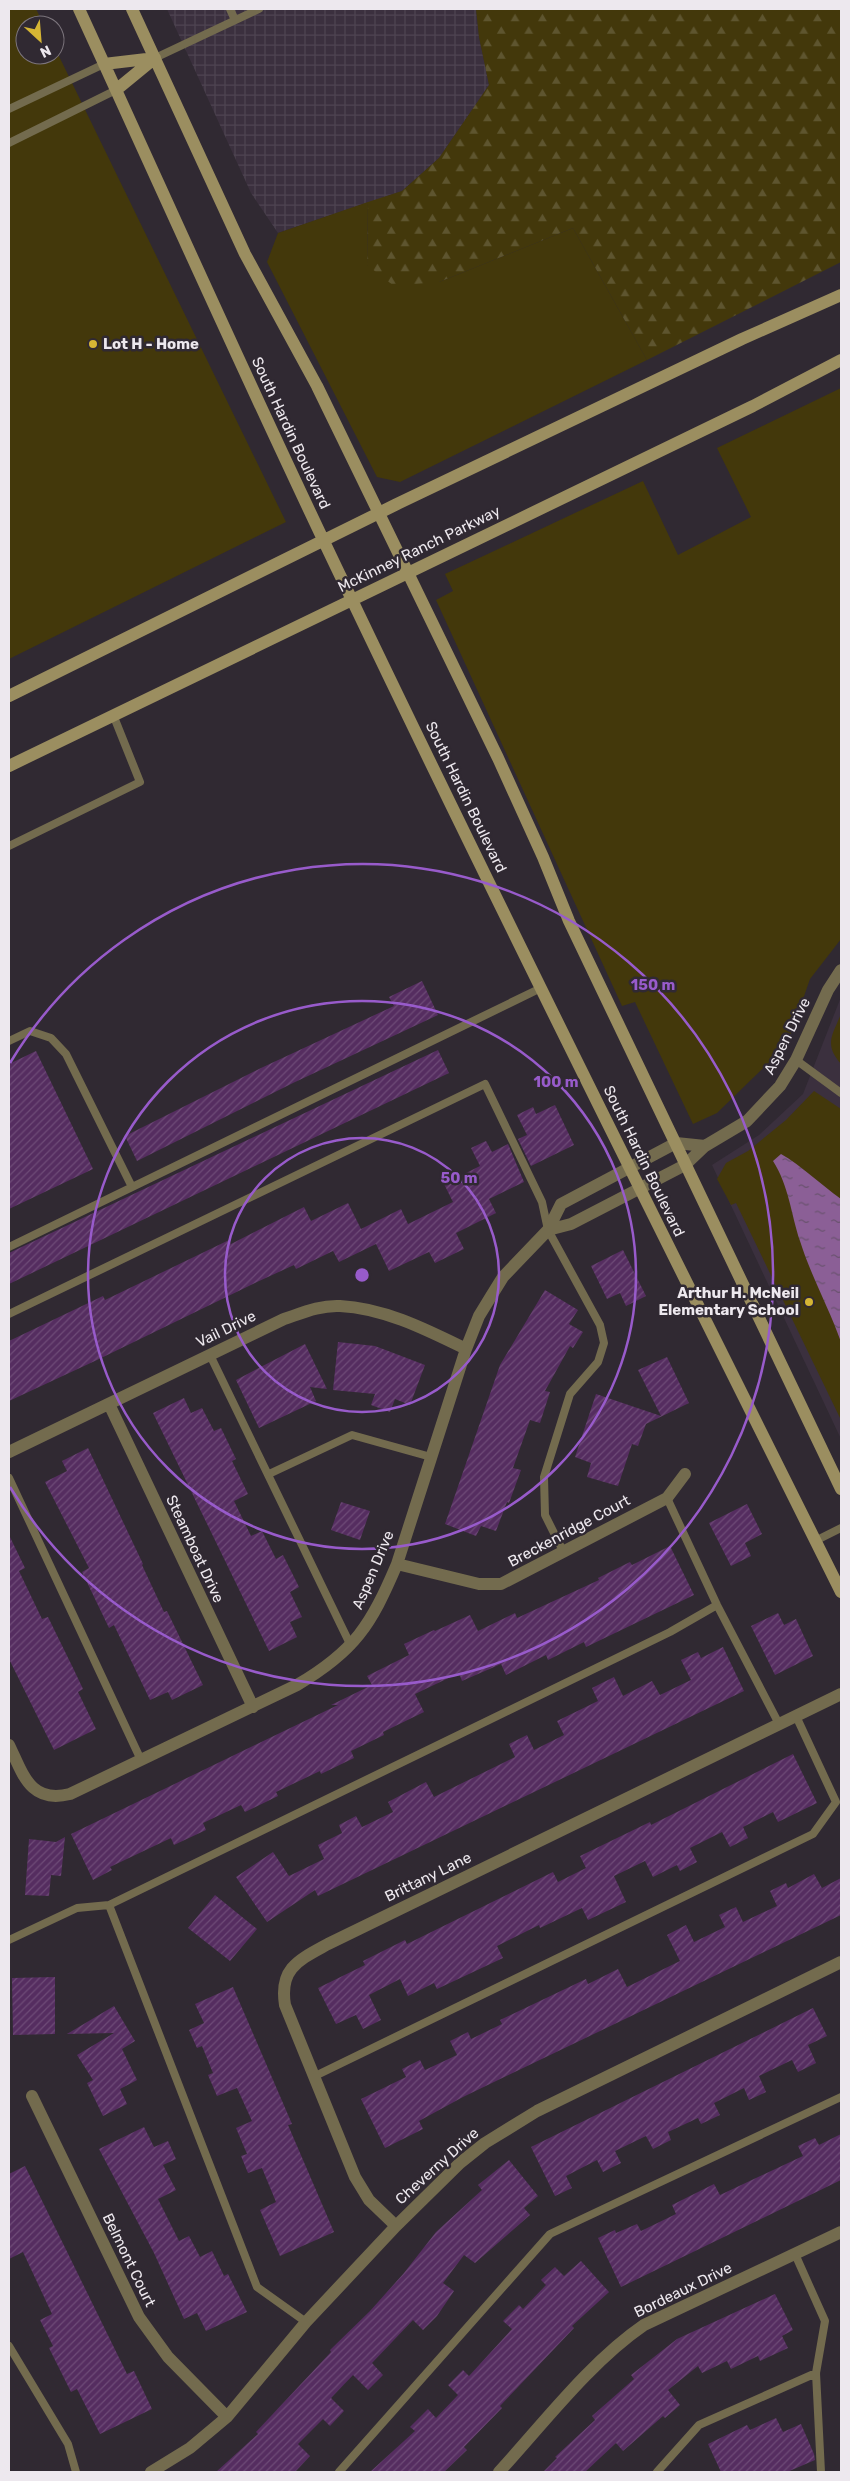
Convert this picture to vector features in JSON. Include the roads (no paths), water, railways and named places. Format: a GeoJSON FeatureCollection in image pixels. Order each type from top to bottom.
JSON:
{"type":"FeatureCollection","features":[{"type":"Feature","properties":{"kind":"main road","name":"South Hardin Boulevard"},"geometry":{"type":"LineString","coordinates":[[78,9],[202,281],[352,600],[639,1189],[841,1592]]}},
{"type":"Feature","properties":{"kind":"main road"},"geometry":{"type":"LineString","coordinates":[[132,9],[245,254],[317,386],[498,758],[543,857],[569,921],[841,1489]]}},
{"type":"Feature","properties":{"kind":"main road"},"geometry":{"type":"LineString","coordinates":[[104,64],[155,58]]}},
{"type":"Feature","properties":{"kind":"main road"},"geometry":{"type":"LineString","coordinates":[[116,90],[155,58]]}},
{"type":"Feature","properties":{"kind":"main road"},"geometry":{"type":"LineString","coordinates":[[9,696],[324,540],[742,339],[841,295]]}},
{"type":"Feature","properties":{"kind":"main road","name":"McKinney Ranch Parkway"},"geometry":{"type":"LineString","coordinates":[[9,766],[753,406],[841,360]]}},
{"type":"Feature","properties":{"kind":"street","name":"Aspen Drive"},"geometry":{"type":"LineString","coordinates":[[548,1230],[571,1224],[685,1165],[705,1146],[747,1121],[780,1086],[796,1060],[828,990],[841,970]]}},
{"type":"Feature","properties":{"kind":"street"},"geometry":{"type":"LineString","coordinates":[[676,1143],[705,1146]]}},
{"type":"Feature","properties":{"kind":"street","name":"Aspen Drive"},"geometry":{"type":"LineString","coordinates":[[9,1745],[26,1781],[38,1794],[61,1796],[253,1707],[327,1668],[351,1646],[379,1605],[396,1564],[466,1349],[479,1316],[504,1277],[548,1230],[561,1204],[628,1166],[676,1143]]}},
{"type":"Feature","properties":{"kind":"street","name":"Vail Drive"},"geometry":{"type":"LineString","coordinates":[[9,1452],[284,1319],[316,1308],[340,1306],[377,1313],[413,1324],[466,1349]]}},
{"type":"Feature","properties":{"kind":"street","name":"Steamboat Drive"},"geometry":{"type":"LineString","coordinates":[[108,1404],[253,1707]]}},
{"type":"Feature","properties":{"kind":"street","name":"Breckenridge Court"},"geometry":{"type":"LineString","coordinates":[[396,1564],[479,1584],[501,1584],[667,1498],[685,1474]]}},
{"type":"Feature","properties":{"kind":"street","name":"Brittany Lane"},"geometry":{"type":"LineString","coordinates":[[396,2226],[369,2200],[355,2178],[285,2005],[282,1989],[286,1976],[308,1955],[841,1694]]}},
{"type":"Feature","properties":{"kind":"street","name":"Cheverny Drive"},"geometry":{"type":"LineString","coordinates":[[151,2472],[190,2448],[227,2417],[306,2322],[396,2226],[460,2163],[510,2126],[841,1962]]}},
{"type":"Feature","properties":{"kind":"street","name":"Belmont Court"},"geometry":{"type":"LineString","coordinates":[[32,2096],[139,2317],[168,2358],[227,2417]]}},
{"type":"Feature","properties":{"kind":"street","name":"Bordeaux Drive"},"geometry":{"type":"LineString","coordinates":[[499,2472],[603,2359],[625,2338],[644,2326],[841,2232]]}},
{"type":"Feature","properties":{"kind":"lane"},"geometry":{"type":"LineString","coordinates":[[230,9],[235,20]]}},
{"type":"Feature","properties":{"kind":"lane"},"geometry":{"type":"LineString","coordinates":[[155,58],[259,9]]}},
{"type":"Feature","properties":{"kind":"lane"},"geometry":{"type":"LineString","coordinates":[[9,109],[104,64]]}},
{"type":"Feature","properties":{"kind":"lane"},"geometry":{"type":"LineString","coordinates":[[9,143],[116,90]]}},
{"type":"Feature","properties":{"kind":"lane"},"geometry":{"type":"LineString","coordinates":[[9,846],[140,782],[114,716]]}},
{"type":"Feature","properties":{"kind":"lane"},"geometry":{"type":"LineString","coordinates":[[9,1247],[541,988]]}},
{"type":"Feature","properties":{"kind":"lane"},"geometry":{"type":"LineString","coordinates":[[9,1040],[30,1031],[51,1038],[66,1054],[132,1187]]}},
{"type":"Feature","properties":{"kind":"lane"},"geometry":{"type":"LineString","coordinates":[[796,1060],[841,1094]]}},
{"type":"Feature","properties":{"kind":"lane"},"geometry":{"type":"LineString","coordinates":[[9,1314],[485,1084],[542,1202],[548,1230],[600,1325],[604,1343],[598,1362],[570,1394],[544,1478],[545,1515],[564,1553]]}},
{"type":"Feature","properties":{"kind":"lane"},"geometry":{"type":"LineString","coordinates":[[210,1355],[351,1646]]}},
{"type":"Feature","properties":{"kind":"lane"},"geometry":{"type":"LineString","coordinates":[[269,1474],[352,1435],[431,1457]]}},
{"type":"Feature","properties":{"kind":"lane"},"geometry":{"type":"LineString","coordinates":[[9,1478],[141,1760]]}},
{"type":"Feature","properties":{"kind":"lane"},"geometry":{"type":"LineString","coordinates":[[667,1498],[717,1605],[779,1724]]}},
{"type":"Feature","properties":{"kind":"lane"},"geometry":{"type":"LineString","coordinates":[[815,1541],[841,1528]]}},
{"type":"Feature","properties":{"kind":"lane"},"geometry":{"type":"LineString","coordinates":[[9,1940],[77,1908],[109,1905],[670,1632],[717,1605]]}},
{"type":"Feature","properties":{"kind":"lane"},"geometry":{"type":"LineString","coordinates":[[313,2077],[814,1834],[836,1802],[796,1716]]}},
{"type":"Feature","properties":{"kind":"lane"},"geometry":{"type":"LineString","coordinates":[[109,1905],[257,2287],[306,2322]]}},
{"type":"Feature","properties":{"kind":"lane"},"geometry":{"type":"LineString","coordinates":[[339,2472],[550,2234],[841,2097]]}},
{"type":"Feature","properties":{"kind":"lane"},"geometry":{"type":"LineString","coordinates":[[796,2254],[825,2321],[816,2373],[822,2472]]}},
{"type":"Feature","properties":{"kind":"lane"},"geometry":{"type":"LineString","coordinates":[[9,2346],[68,2444],[76,2472]]}},
{"type":"Feature","properties":{"kind":"lane"},"geometry":{"type":"LineString","coordinates":[[657,2472],[699,2425],[816,2373]]}},
{"type":"Feature","properties":{"kind":"water"},"geometry":{"type":"Polygon","coordinates":[[[781,1154],[841,1199],[841,1342],[804,1254],[783,1180],[773,1161],[781,1154]]]}},
{"type":"Feature","properties":{"kind":"place","name":"Lot H - Home"},"geometry":{"type":"Point","coordinates":[93,344]}},
{"type":"Feature","properties":{"kind":"place","name":"Arthur H. McNeil Elementary School"},"geometry":{"type":"Point","coordinates":[809,1302]}}]}
